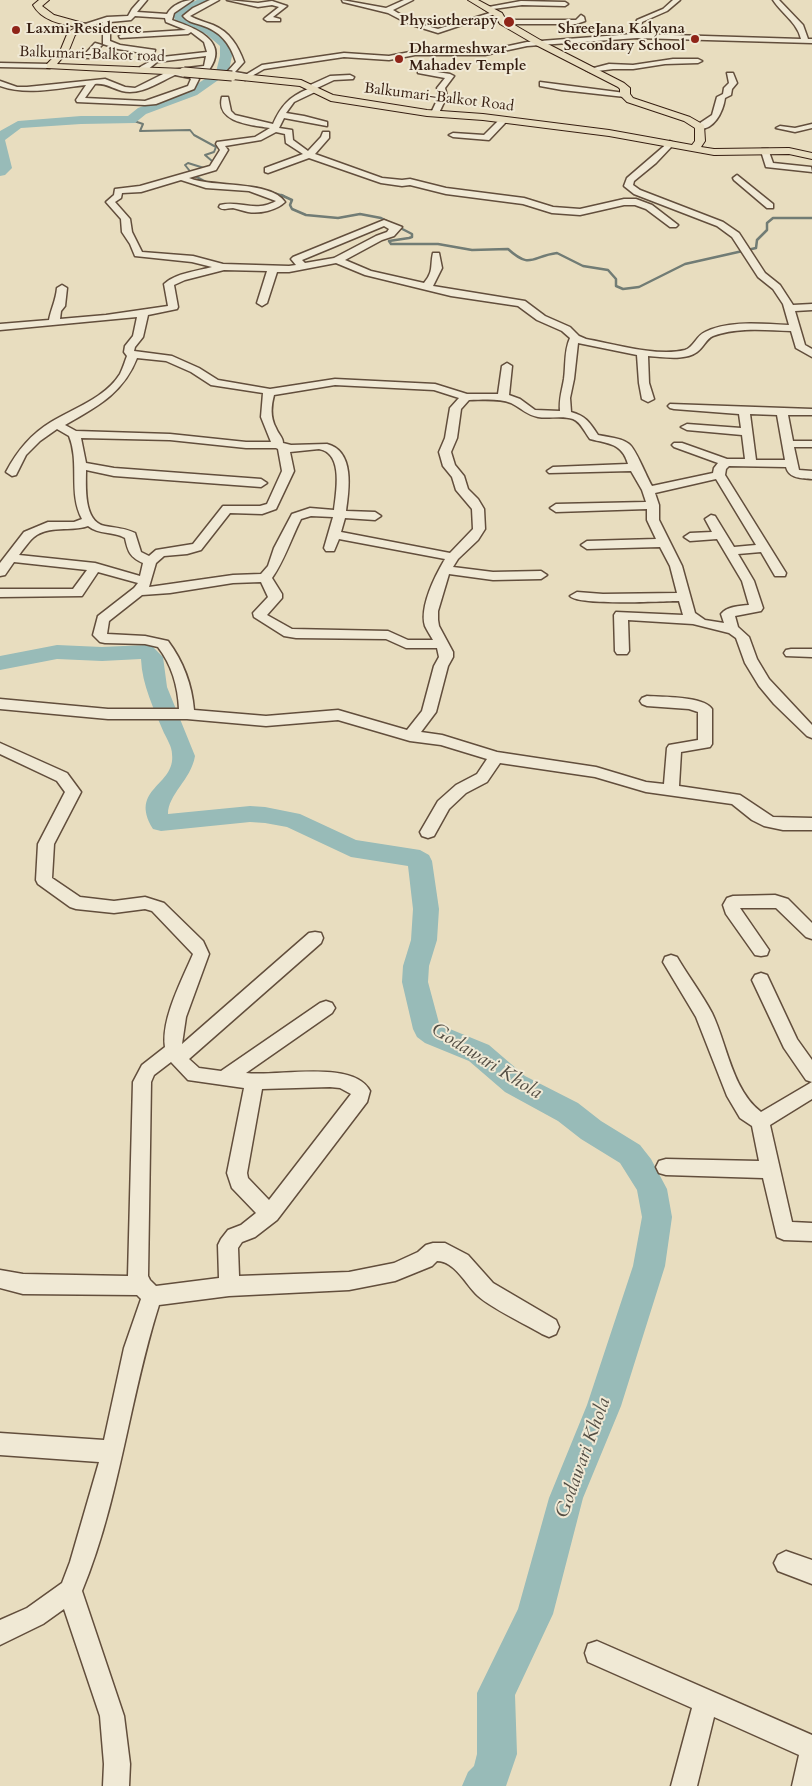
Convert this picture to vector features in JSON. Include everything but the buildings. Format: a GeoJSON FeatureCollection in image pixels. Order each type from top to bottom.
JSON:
{"type":"FeatureCollection","features":[{"type":"Feature","properties":{"kind":"main road"},"geometry":{"type":"LineString","coordinates":[[44,0],[37,5],[40,11],[57,20],[86,25]]}},
{"type":"Feature","properties":{"kind":"main road"},"geometry":{"type":"LineString","coordinates":[[472,0],[500,15],[503,22],[539,43],[625,88],[626,95],[635,102],[680,117],[700,126],[700,141],[695,148]]}},
{"type":"Feature","properties":{"kind":"main road"},"geometry":{"type":"LineString","coordinates":[[50,66],[61,54],[71,34],[86,25]]}},
{"type":"Feature","properties":{"kind":"main road","name":"Balkumari-Balkot road"},"geometry":{"type":"LineString","coordinates":[[50,66],[143,69],[183,73]]}},
{"type":"Feature","properties":{"kind":"main road","name":"Balkumari-Balkot Road"},"geometry":{"type":"LineString","coordinates":[[183,73],[301,83],[324,96],[355,103],[435,114],[595,131],[714,152],[789,151],[812,156]]}},
{"type":"Feature","properties":{"kind":"street"},"geometry":{"type":"LineString","coordinates":[[86,25],[107,19],[132,18],[134,10],[144,0]]}},
{"type":"Feature","properties":{"kind":"street"},"geometry":{"type":"LineString","coordinates":[[0,83],[16,89],[27,89],[104,80],[124,89],[136,90],[209,66],[211,52],[209,43],[196,31],[168,21],[171,12],[190,0]]}},
{"type":"Feature","properties":{"kind":"street"},"geometry":{"type":"LineString","coordinates":[[216,0],[195,9],[186,16],[191,20],[213,26],[228,36],[236,48],[240,62],[230,73],[246,77],[262,67],[324,58],[355,55],[392,58],[415,53],[485,53],[539,43],[637,36],[668,35],[712,39],[810,42],[797,20],[782,10],[776,0]]}},
{"type":"Feature","properties":{"kind":"street"},"geometry":{"type":"LineString","coordinates":[[230,0],[258,5],[272,3],[284,6],[267,19],[278,20]]}},
{"type":"Feature","properties":{"kind":"street"},"geometry":{"type":"LineString","coordinates":[[388,10],[410,0]]}},
{"type":"Feature","properties":{"kind":"street"},"geometry":{"type":"LineString","coordinates":[[637,36],[636,30],[639,20],[665,10],[677,0]]}},
{"type":"Feature","properties":{"kind":"street"},"geometry":{"type":"LineString","coordinates":[[345,1],[388,10],[411,23],[452,36]]}},
{"type":"Feature","properties":{"kind":"street"},"geometry":{"type":"LineString","coordinates":[[486,8],[521,3],[565,4]]}},
{"type":"Feature","properties":{"kind":"street"},"geometry":{"type":"LineString","coordinates":[[438,31],[496,13]]}},
{"type":"Feature","properties":{"kind":"street"},"geometry":{"type":"LineString","coordinates":[[133,14],[166,16]]}},
{"type":"Feature","properties":{"kind":"street"},"geometry":{"type":"LineString","coordinates":[[503,22],[576,22],[581,21],[581,18]]}},
{"type":"Feature","properties":{"kind":"street"},"geometry":{"type":"LineString","coordinates":[[107,19],[106,42],[118,47],[152,52],[149,58],[153,62],[143,69]]}},
{"type":"Feature","properties":{"kind":"street"},"geometry":{"type":"LineString","coordinates":[[712,39],[717,29]]}},
{"type":"Feature","properties":{"kind":"street"},"geometry":{"type":"LineString","coordinates":[[126,48],[124,34],[156,30],[196,31]]}},
{"type":"Feature","properties":{"kind":"street"},"geometry":{"type":"LineString","coordinates":[[61,54],[87,56],[98,46]]}},
{"type":"Feature","properties":{"kind":"street"},"geometry":{"type":"LineString","coordinates":[[156,60],[208,54]]}},
{"type":"Feature","properties":{"kind":"street"},"geometry":{"type":"LineString","coordinates":[[590,70],[619,65],[633,66],[636,64],[649,65],[676,61],[698,61]]}},
{"type":"Feature","properties":{"kind":"street","name":"Balkumari-Balkot road"},"geometry":{"type":"LineString","coordinates":[[0,65],[50,66]]}},
{"type":"Feature","properties":{"kind":"street"},"geometry":{"type":"LineString","coordinates":[[435,114],[443,96],[441,88],[450,76],[458,70]]}},
{"type":"Feature","properties":{"kind":"street"},"geometry":{"type":"LineString","coordinates":[[421,71],[450,76]]}},
{"type":"Feature","properties":{"kind":"street"},"geometry":{"type":"LineString","coordinates":[[93,82],[80,100],[145,103],[153,102],[191,88],[195,79],[183,73]]}},
{"type":"Feature","properties":{"kind":"street"},"geometry":{"type":"LineString","coordinates":[[700,126],[710,123],[717,115],[721,97],[727,95],[728,88],[733,83],[730,75]]}},
{"type":"Feature","properties":{"kind":"street"},"geometry":{"type":"LineString","coordinates":[[303,267],[296,259],[384,223],[396,227],[389,236],[379,238],[337,260],[303,267],[273,269],[224,267],[192,259],[138,254],[135,244],[127,232],[125,219],[110,202],[118,196],[118,191],[120,190],[138,190],[197,173],[214,166],[224,150],[220,144],[256,138],[272,132],[285,107],[293,99],[333,78],[350,77]]}},
{"type":"Feature","properties":{"kind":"street"},"geometry":{"type":"LineString","coordinates":[[542,84],[626,95]]}},
{"type":"Feature","properties":{"kind":"street"},"geometry":{"type":"LineString","coordinates":[[224,99],[227,112],[230,115],[289,132],[289,141],[309,155],[381,180],[414,182],[446,191],[524,201],[552,210],[580,212],[631,201],[649,207],[673,225]]}},
{"type":"Feature","properties":{"kind":"street"},"geometry":{"type":"LineString","coordinates":[[281,115],[304,118],[324,124]]}},
{"type":"Feature","properties":{"kind":"street"},"geometry":{"type":"LineString","coordinates":[[478,138],[492,119]]}},
{"type":"Feature","properties":{"kind":"street"},"geometry":{"type":"LineString","coordinates":[[453,135],[478,138],[489,136],[503,121]]}},
{"type":"Feature","properties":{"kind":"street"},"geometry":{"type":"LineString","coordinates":[[780,128],[795,130],[812,126]]}},
{"type":"Feature","properties":{"kind":"street"},"geometry":{"type":"LineString","coordinates":[[268,170],[309,155],[325,138],[326,134]]}},
{"type":"Feature","properties":{"kind":"street"},"geometry":{"type":"LineString","coordinates":[[670,143],[628,183],[632,189],[720,224],[736,235],[760,275],[777,288],[790,308],[800,346],[812,354]]}},
{"type":"Feature","properties":{"kind":"street"},"geometry":{"type":"LineString","coordinates":[[765,151],[769,165],[811,170]]}},
{"type":"Feature","properties":{"kind":"street"},"geometry":{"type":"LineString","coordinates":[[183,177],[196,184],[205,186],[246,188],[279,199],[280,202],[275,206],[252,210],[233,204],[223,207]]}},
{"type":"Feature","properties":{"kind":"street"},"geometry":{"type":"LineString","coordinates":[[737,178],[770,206]]}},
{"type":"Feature","properties":{"kind":"street"},"geometry":{"type":"LineString","coordinates":[[649,207],[665,202]]}},
{"type":"Feature","properties":{"kind":"street"},"geometry":{"type":"LineString","coordinates":[[426,287],[436,275],[438,266],[436,256]]}},
{"type":"Feature","properties":{"kind":"street"},"geometry":{"type":"LineString","coordinates":[[337,260],[368,273],[468,297],[521,303],[541,318],[566,329],[575,338],[583,342],[642,352],[688,352],[697,348],[703,339],[712,333],[759,327],[794,328]]}},
{"type":"Feature","properties":{"kind":"street"},"geometry":{"type":"LineString","coordinates":[[0,327],[143,314],[173,307],[169,285],[171,283],[224,267]]}},
{"type":"Feature","properties":{"kind":"street"},"geometry":{"type":"LineString","coordinates":[[262,303],[273,269]]}},
{"type":"Feature","properties":{"kind":"street"},"geometry":{"type":"LineString","coordinates":[[54,323],[56,311],[60,306],[62,288]]}},
{"type":"Feature","properties":{"kind":"street"},"geometry":{"type":"LineString","coordinates":[[790,308],[812,307]]}},
{"type":"Feature","properties":{"kind":"street"},"geometry":{"type":"LineString","coordinates":[[143,314],[138,337],[130,346],[129,352],[168,358],[195,370],[215,383],[253,387],[269,392],[328,382],[435,387],[466,397],[503,398],[522,403],[531,412],[539,414],[566,414],[580,418],[594,437],[624,445],[631,454],[635,467],[648,490],[653,505],[653,520],[676,566],[689,614],[699,624],[732,629],[743,637],[751,662],[765,684],[812,733]]}},
{"type":"Feature","properties":{"kind":"street"},"geometry":{"type":"LineString","coordinates":[[566,414],[564,398],[569,379],[572,345],[575,338]]}},
{"type":"Feature","properties":{"kind":"street"},"geometry":{"type":"LineString","coordinates":[[642,352],[644,383],[648,399]]}},
{"type":"Feature","properties":{"kind":"street"},"geometry":{"type":"LineString","coordinates":[[12,472],[20,454],[29,444],[55,424],[74,416],[126,377],[133,354]]}},
{"type":"Feature","properties":{"kind":"street"},"geometry":{"type":"LineString","coordinates":[[503,398],[507,366]]}},
{"type":"Feature","properties":{"kind":"street"},"geometry":{"type":"LineString","coordinates":[[186,713],[186,694],[172,656],[163,644],[145,640],[105,639],[100,634],[103,619],[142,586],[150,562],[160,553],[197,547],[227,509],[262,510],[272,506],[288,470],[277,439],[267,426],[266,405],[269,392]]}},
{"type":"Feature","properties":{"kind":"street"},"geometry":{"type":"LineString","coordinates":[[410,736],[429,712],[441,666],[446,657],[446,652],[432,626],[431,620],[431,611],[441,577],[453,558],[474,538],[479,529],[478,510],[462,490],[458,476],[449,466],[445,452],[451,438],[456,408],[466,397]]}},
{"type":"Feature","properties":{"kind":"street"},"geometry":{"type":"LineString","coordinates":[[674,406],[744,411],[812,412]]}},
{"type":"Feature","properties":{"kind":"street"},"geometry":{"type":"LineString","coordinates":[[744,411],[751,462]]}},
{"type":"Feature","properties":{"kind":"street"},"geometry":{"type":"LineString","coordinates":[[782,411],[794,474],[812,475]]}},
{"type":"Feature","properties":{"kind":"street"},"geometry":{"type":"LineString","coordinates":[[55,424],[74,434],[170,437],[280,447],[326,447],[335,454],[344,478],[340,514],[330,548]]}},
{"type":"Feature","properties":{"kind":"street"},"geometry":{"type":"LineString","coordinates":[[687,427],[747,432]]}},
{"type":"Feature","properties":{"kind":"street"},"geometry":{"type":"LineString","coordinates":[[74,434],[81,452],[80,465],[84,515],[100,530],[119,530],[131,536],[134,551],[138,556],[147,558],[150,562]]}},
{"type":"Feature","properties":{"kind":"street"},"geometry":{"type":"LineString","coordinates":[[789,444],[812,444]]}},
{"type":"Feature","properties":{"kind":"street"},"geometry":{"type":"LineString","coordinates":[[678,445],[726,462],[792,464]]}},
{"type":"Feature","properties":{"kind":"street"},"geometry":{"type":"LineString","coordinates":[[726,462],[720,468],[719,474],[780,573]]}},
{"type":"Feature","properties":{"kind":"street"},"geometry":{"type":"LineString","coordinates":[[80,465],[114,472],[261,483]]}},
{"type":"Feature","properties":{"kind":"street"},"geometry":{"type":"LineString","coordinates":[[553,471],[635,467]]}},
{"type":"Feature","properties":{"kind":"street"},"geometry":{"type":"LineString","coordinates":[[648,490],[680,485],[719,474]]}},
{"type":"Feature","properties":{"kind":"street"},"geometry":{"type":"LineString","coordinates":[[556,508],[653,505]]}},
{"type":"Feature","properties":{"kind":"street"},"geometry":{"type":"LineString","coordinates":[[11,558],[95,567],[142,586],[161,590],[229,579],[264,578],[274,566],[280,548],[296,517],[310,512],[375,516]]}},
{"type":"Feature","properties":{"kind":"street"},"geometry":{"type":"LineString","coordinates":[[711,519],[748,581],[756,608],[728,614],[732,629]]}},
{"type":"Feature","properties":{"kind":"street"},"geometry":{"type":"LineString","coordinates":[[0,572],[16,550],[24,544],[28,535],[48,526],[76,526],[89,521]]}},
{"type":"Feature","properties":{"kind":"street"},"geometry":{"type":"LineString","coordinates":[[334,534],[453,558]]}},
{"type":"Feature","properties":{"kind":"street"},"geometry":{"type":"LineString","coordinates":[[690,537],[720,535]]}},
{"type":"Feature","properties":{"kind":"street"},"geometry":{"type":"LineString","coordinates":[[587,545],[664,543]]}},
{"type":"Feature","properties":{"kind":"street"},"geometry":{"type":"LineString","coordinates":[[730,551],[765,548]]}},
{"type":"Feature","properties":{"kind":"street"},"geometry":{"type":"LineString","coordinates":[[0,594],[77,593],[95,567]]}},
{"type":"Feature","properties":{"kind":"street"},"geometry":{"type":"LineString","coordinates":[[444,570],[493,576],[541,575]]}},
{"type":"Feature","properties":{"kind":"street"},"geometry":{"type":"LineString","coordinates":[[264,578],[275,594],[275,598],[262,610],[260,613],[261,617],[289,632],[388,635],[406,644],[442,644]]}},
{"type":"Feature","properties":{"kind":"street"},"geometry":{"type":"LineString","coordinates":[[577,596],[603,598],[684,597]]}},
{"type":"Feature","properties":{"kind":"street"},"geometry":{"type":"LineString","coordinates":[[622,651],[621,615],[694,620]]}},
{"type":"Feature","properties":{"kind":"street"},"geometry":{"type":"LineString","coordinates":[[791,652],[812,653]]}},
{"type":"Feature","properties":{"kind":"street"},"geometry":{"type":"LineString","coordinates":[[647,701],[691,704],[705,709],[705,744],[674,748],[671,790]]}},
{"type":"Feature","properties":{"kind":"street"},"geometry":{"type":"LineString","coordinates":[[0,704],[108,714],[186,713],[272,721],[333,715],[410,736],[442,740],[496,756],[587,770],[634,784],[741,801],[756,815],[768,822],[812,824]]}},
{"type":"Feature","properties":{"kind":"street"},"geometry":{"type":"LineString","coordinates":[[0,748],[62,778],[73,792],[46,844],[44,880],[76,903],[114,907],[145,904],[158,907],[197,946],[200,954],[175,1023],[176,1054],[188,1070],[194,1075],[254,1082],[330,1079],[344,1081],[361,1091],[360,1097],[270,1214],[248,1231],[235,1236],[228,1245],[229,1286]]}},
{"type":"Feature","properties":{"kind":"street"},"geometry":{"type":"LineString","coordinates":[[428,832],[443,805],[461,789],[482,778],[496,756]]}},
{"type":"Feature","properties":{"kind":"street"},"geometry":{"type":"LineString","coordinates":[[761,950],[732,910],[731,905],[733,902],[775,901],[782,903],[812,933]]}},
{"type":"Feature","properties":{"kind":"street"},"geometry":{"type":"LineString","coordinates":[[795,915],[812,919]]}},
{"type":"Feature","properties":{"kind":"street"},"geometry":{"type":"LineString","coordinates":[[0,1633],[35,1616],[70,1591],[82,1562],[113,1452],[146,1291],[138,1276],[142,1082],[148,1070],[176,1054],[315,938]]}},
{"type":"Feature","properties":{"kind":"street"},"geometry":{"type":"LineString","coordinates":[[671,962],[704,1014],[733,1091],[747,1112],[760,1122],[784,1231],[812,1232]]}},
{"type":"Feature","properties":{"kind":"street"},"geometry":{"type":"LineString","coordinates":[[761,980],[790,1043],[812,1075]]}},
{"type":"Feature","properties":{"kind":"street"},"geometry":{"type":"LineString","coordinates":[[225,1078],[326,1008]]}},
{"type":"Feature","properties":{"kind":"street"},"geometry":{"type":"LineString","coordinates":[[254,1082],[237,1173],[239,1182],[270,1214]]}},
{"type":"Feature","properties":{"kind":"street"},"geometry":{"type":"LineString","coordinates":[[760,1122],[812,1090]]}},
{"type":"Feature","properties":{"kind":"street"},"geometry":{"type":"LineString","coordinates":[[666,1167],[771,1170]]}},
{"type":"Feature","properties":{"kind":"street"},"geometry":{"type":"LineString","coordinates":[[0,1279],[23,1284],[146,1291],[349,1281],[395,1272],[425,1259],[433,1252],[446,1252],[460,1262],[486,1290],[550,1327]]}},
{"type":"Feature","properties":{"kind":"street"},"geometry":{"type":"LineString","coordinates":[[0,1444],[113,1452]]}},
{"type":"Feature","properties":{"kind":"street"},"geometry":{"type":"LineString","coordinates":[[786,1563],[812,1572]]}},
{"type":"Feature","properties":{"kind":"street"},"geometry":{"type":"LineString","coordinates":[[70,1591],[112,1716],[117,1764],[116,1786]]}},
{"type":"Feature","properties":{"kind":"street"},"geometry":{"type":"LineString","coordinates":[[597,1654],[812,1749],[810,1769],[805,1786]]}},
{"type":"Feature","properties":{"kind":"street"},"geometry":{"type":"LineString","coordinates":[[684,1786],[706,1701]]}},
{"type":"Feature","properties":{"kind":"waterway","name":"Godawari Khola"},"geometry":{"type":"LineString","coordinates":[[0,137],[18,125],[81,120],[131,120],[142,111],[193,92],[220,74],[223,70],[226,56],[225,45],[210,32],[182,22],[178,16],[183,10],[206,0]]}},
{"type":"Feature","properties":{"kind":"waterway"},"geometry":{"type":"LineString","coordinates":[[131,120],[143,124],[140,131],[190,130],[194,135],[216,147],[214,152],[205,155],[212,161],[211,166],[204,168],[188,163],[185,165],[193,175],[208,183]]}},
{"type":"Feature","properties":{"kind":"waterway","name":"Godawari Khola"},"geometry":{"type":"LineString","coordinates":[[0,142],[5,168],[0,172]]}},
{"type":"Feature","properties":{"kind":"waterway"},"geometry":{"type":"LineString","coordinates":[[216,184],[255,187],[281,195]]}},
{"type":"Feature","properties":{"kind":"waterway"},"geometry":{"type":"LineString","coordinates":[[281,195],[292,200],[290,205],[292,209],[306,215],[338,218],[360,214],[381,218],[412,234],[412,237],[409,238],[389,241],[391,244],[438,244],[472,250],[508,249],[522,259],[527,260],[557,253],[583,266],[608,270],[616,279],[616,286],[623,289],[639,287],[685,264],[756,248],[757,240],[767,230],[767,223],[773,218],[812,218]]}},
{"type":"Feature","properties":{"kind":"waterway","name":"Godawari Khola"},"geometry":{"type":"LineString","coordinates":[[0,663],[57,652],[102,654],[146,652],[152,657],[152,667],[157,687],[184,756],[182,766],[177,775],[156,806],[156,814],[161,823],[250,814],[265,815],[292,820],[351,848],[411,856],[420,861],[426,909],[424,940],[416,966],[415,982],[427,1029],[435,1035],[479,1053],[515,1084],[568,1112],[591,1130],[630,1154],[641,1168],[652,1189],[657,1217],[649,1266],[604,1406],[566,1498],[535,1614],[496,1693],[497,1754],[490,1778],[482,1786]]}},
{"type":"Feature","properties":{"kind":"place","name":"Physiotherapy"},"geometry":{"type":"Point","coordinates":[509,22]}},
{"type":"Feature","properties":{"kind":"place","name":"Laxmi Residence"},"geometry":{"type":"Point","coordinates":[16,30]}},
{"type":"Feature","properties":{"kind":"place","name":"ShreeJana Kalyana Secondary School"},"geometry":{"type":"Point","coordinates":[695,39]}},
{"type":"Feature","properties":{"kind":"place","name":"Dharmeshwar Mahadev Temple"},"geometry":{"type":"Point","coordinates":[399,59]}}]}
